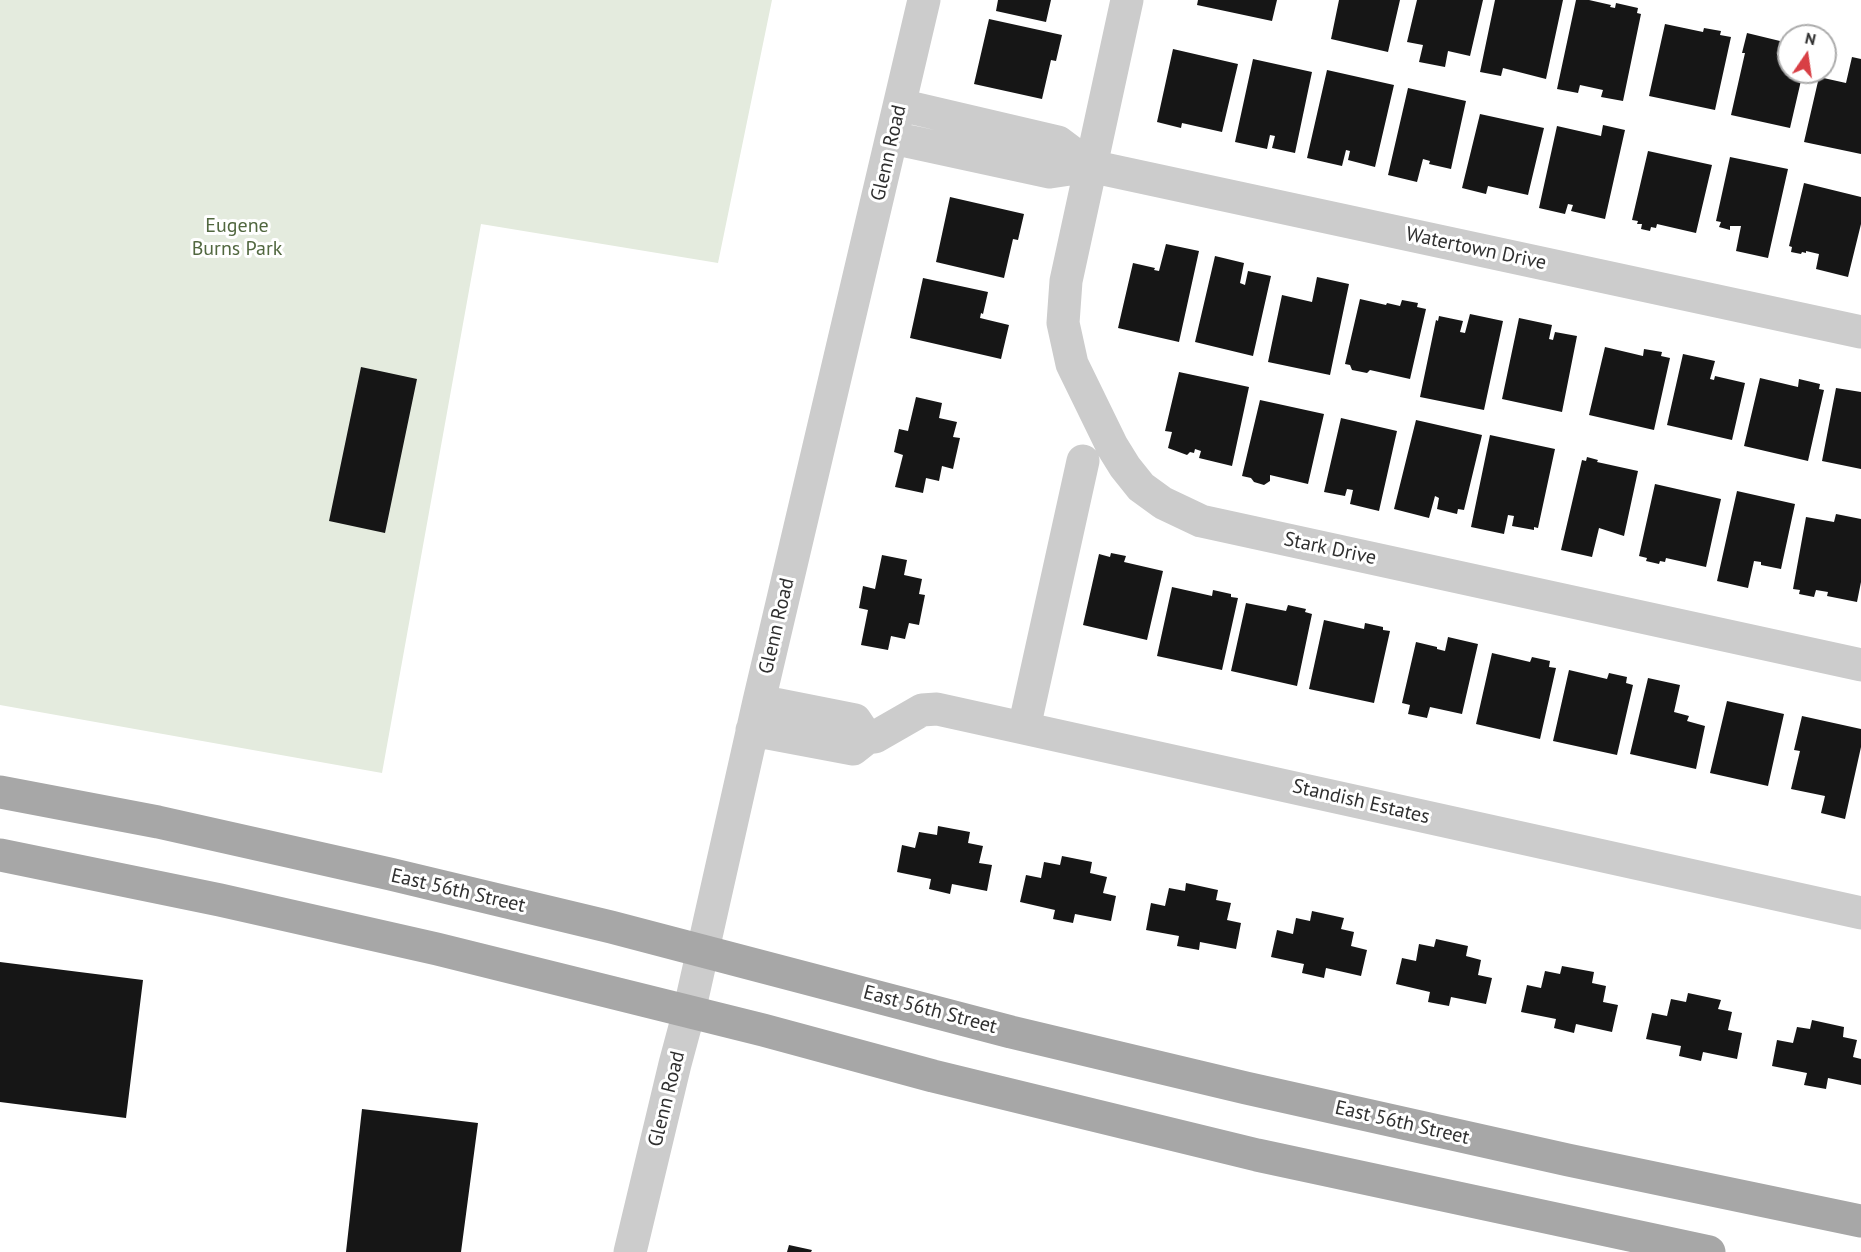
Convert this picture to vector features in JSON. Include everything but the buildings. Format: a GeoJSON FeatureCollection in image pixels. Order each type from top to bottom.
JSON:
{"type":"FeatureCollection","features":[{"type":"Feature","properties":{"kind":"main road","name":"East 56th Street"},"geometry":{"type":"LineString","coordinates":[[0,792],[158,822],[380,872],[703,951],[1011,1032],[1246,1088],[1546,1155],[1861,1221]]}},
{"type":"Feature","properties":{"kind":"main road"},"geometry":{"type":"LineString","coordinates":[[0,855],[111,876],[322,922],[689,1011],[933,1076],[1257,1155],[1709,1252]]}},
{"type":"Feature","properties":{"kind":"street","name":"Glenn Road"},"geometry":{"type":"LineString","coordinates":[[630,1252],[689,1011],[924,0]]}},
{"type":"Feature","properties":{"kind":"street","name":"Stark Drive"},"geometry":{"type":"LineString","coordinates":[[1127,0],[1063,302],[1063,323],[1072,364],[1112,446],[1141,487],[1163,504],[1201,521],[1861,665]]}},
{"type":"Feature","properties":{"kind":"street","name":"Watertown Drive"},"geometry":{"type":"LineString","coordinates":[[900,105],[1058,142],[1090,166]]}},
{"type":"Feature","properties":{"kind":"street","name":"Watertown Drive"},"geometry":{"type":"LineString","coordinates":[[893,138],[1050,172],[1090,166],[1861,332]]}},
{"type":"Feature","properties":{"kind":"street"},"geometry":{"type":"LineString","coordinates":[[1024,728],[1083,460]]}},
{"type":"Feature","properties":{"kind":"street","name":"Standish Estates"},"geometry":{"type":"LineString","coordinates":[[756,715],[855,720],[867,738],[875,737],[922,710],[937,709],[1861,913]]}},
{"type":"Feature","properties":{"kind":"green space","name":"Eugene Burns Park"},"geometry":{"type":"Polygon","coordinates":[[[0,0],[772,0],[718,263],[481,224],[382,773],[0,705],[0,0]]]}}]}
